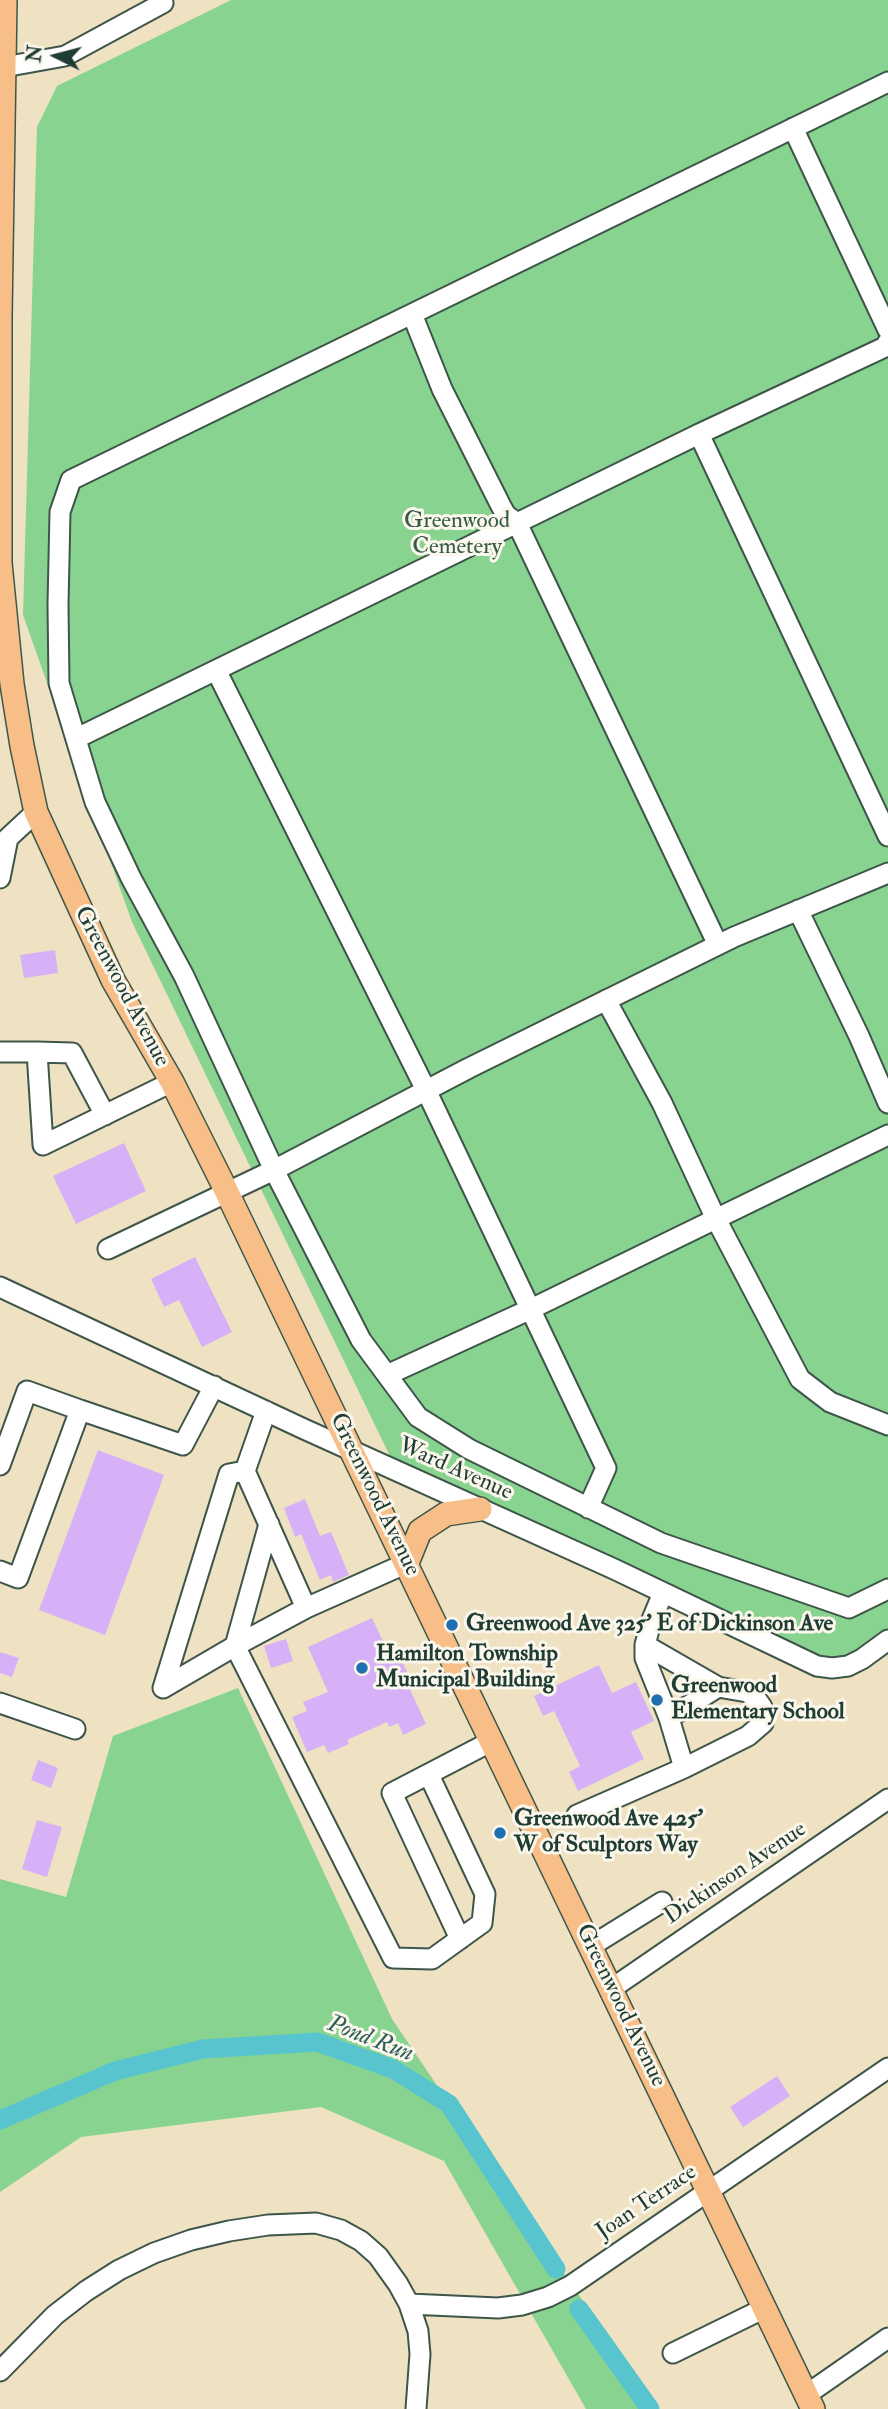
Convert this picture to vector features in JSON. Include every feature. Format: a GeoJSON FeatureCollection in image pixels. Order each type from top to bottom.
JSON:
{"type":"FeatureCollection","features":[{"type":"Feature","properties":{"kind":"main road","name":"Greenwood Avenue"},"geometry":{"type":"LineString","coordinates":[[5,0],[0,316],[0,563],[12,684],[36,812],[113,980],[172,1082],[227,1191],[809,2402]]}},
{"type":"Feature","properties":{"kind":"main road"},"geometry":{"type":"LineString","coordinates":[[407,1563],[420,1531],[446,1514],[480,1509]]}},
{"type":"Feature","properties":{"kind":"street"},"geometry":{"type":"LineString","coordinates":[[4,67],[65,56],[163,2]]}},
{"type":"Feature","properties":{"kind":"street"},"geometry":{"type":"LineString","coordinates":[[888,82],[71,480],[60,512],[59,683],[95,802],[131,878],[184,976],[274,1170],[361,1340],[418,1417],[469,1449],[661,1543],[849,1608],[888,1589]]}},
{"type":"Feature","properties":{"kind":"street"},"geometry":{"type":"LineString","coordinates":[[793,128],[888,330]]}},
{"type":"Feature","properties":{"kind":"street"},"geometry":{"type":"LineString","coordinates":[[412,314],[442,389],[500,506],[506,515],[517,523],[718,945]]}},
{"type":"Feature","properties":{"kind":"street"},"geometry":{"type":"LineString","coordinates":[[77,738],[699,434],[885,347],[888,342]]}},
{"type":"Feature","properties":{"kind":"street"},"geometry":{"type":"LineString","coordinates":[[699,434],[888,836]]}},
{"type":"Feature","properties":{"kind":"street"},"geometry":{"type":"LineString","coordinates":[[216,670],[426,1090],[606,1468],[588,1508]]}},
{"type":"Feature","properties":{"kind":"street"},"geometry":{"type":"LineString","coordinates":[[0,878],[8,838],[36,812]]}},
{"type":"Feature","properties":{"kind":"street"},"geometry":{"type":"LineString","coordinates":[[108,1249],[274,1170],[426,1090],[718,945],[888,873]]}},
{"type":"Feature","properties":{"kind":"street"},"geometry":{"type":"LineString","coordinates":[[798,910],[888,1103]]}},
{"type":"Feature","properties":{"kind":"street"},"geometry":{"type":"LineString","coordinates":[[606,1000],[662,1103],[716,1219],[800,1379],[830,1402],[888,1425]]}},
{"type":"Feature","properties":{"kind":"street"},"geometry":{"type":"LineString","coordinates":[[0,1052],[72,1053],[105,1115]]}},
{"type":"Feature","properties":{"kind":"street"},"geometry":{"type":"LineString","coordinates":[[37,1052],[43,1145],[172,1082]]}},
{"type":"Feature","properties":{"kind":"street"},"geometry":{"type":"LineString","coordinates":[[387,1375],[888,1135]]}},
{"type":"Feature","properties":{"kind":"street","name":"Ward Avenue"},"geometry":{"type":"LineString","coordinates":[[0,1287],[817,1666],[848,1666],[888,1640]]}},
{"type":"Feature","properties":{"kind":"street"},"geometry":{"type":"LineString","coordinates":[[0,1465],[27,1391],[183,1445],[214,1386]]}},
{"type":"Feature","properties":{"kind":"street"},"geometry":{"type":"LineString","coordinates":[[0,1571],[18,1578],[80,1410]]}},
{"type":"Feature","properties":{"kind":"street"},"geometry":{"type":"LineString","coordinates":[[266,1411],[245,1471],[306,1608]]}},
{"type":"Feature","properties":{"kind":"street"},"geometry":{"type":"LineString","coordinates":[[245,1471],[229,1474],[163,1688],[306,1608],[407,1563]]}},
{"type":"Feature","properties":{"kind":"street"},"geometry":{"type":"LineString","coordinates":[[269,1524],[235,1646],[393,1958],[432,1959],[482,1923],[485,1894],[429,1775]]}},
{"type":"Feature","properties":{"kind":"street"},"geometry":{"type":"LineString","coordinates":[[663,1593],[645,1645],[647,1667],[668,1718],[684,1768]]}},
{"type":"Feature","properties":{"kind":"street"},"geometry":{"type":"LineString","coordinates":[[577,1815],[684,1768],[748,1736],[763,1723],[762,1707],[755,1696],[718,1687],[645,1645]]}},
{"type":"Feature","properties":{"kind":"street"},"geometry":{"type":"LineString","coordinates":[[668,1718],[718,1687]]}},
{"type":"Feature","properties":{"kind":"street"},"geometry":{"type":"LineString","coordinates":[[0,1703],[75,1729]]}},
{"type":"Feature","properties":{"kind":"street"},"geometry":{"type":"LineString","coordinates":[[460,1938],[392,1793],[492,1741]]}},
{"type":"Feature","properties":{"kind":"street","name":"Dickinson Avenue"},"geometry":{"type":"LineString","coordinates":[[611,1989],[888,1799]]}},
{"type":"Feature","properties":{"kind":"street"},"geometry":{"type":"LineString","coordinates":[[591,1946],[662,1902]]}},
{"type":"Feature","properties":{"kind":"street","name":"Joan Terrace"},"geometry":{"type":"LineString","coordinates":[[409,2304],[498,2308],[522,2305],[548,2297],[577,2281],[888,2068]]}},
{"type":"Feature","properties":{"kind":"street"},"geometry":{"type":"LineString","coordinates":[[0,2371],[55,2315],[119,2270],[179,2244],[229,2231],[268,2225],[316,2223],[341,2230],[361,2241],[379,2256],[409,2304],[418,2331],[420,2354],[416,2409]]}},
{"type":"Feature","properties":{"kind":"street"},"geometry":{"type":"LineString","coordinates":[[673,2353],[765,2308]]}},
{"type":"Feature","properties":{"kind":"street"},"geometry":{"type":"LineString","coordinates":[[809,2402],[888,2338]]}},
{"type":"Feature","properties":{"kind":"green space","name":"Greenwood Cemetery"},"geometry":{"type":"Polygon","coordinates":[[[231,0],[888,0],[888,1634],[825,1677],[401,1479],[132,922],[23,615],[37,127],[57,86],[231,0]]]}},
{"type":"Feature","properties":{"kind":"green space"},"geometry":{"type":"Polygon","coordinates":[[[238,1688],[392,2019],[656,2409],[586,2409],[444,2161],[321,2107],[81,2137],[0,2192],[0,1879],[66,1897],[113,1736],[238,1688]]]}},
{"type":"Feature","properties":{"kind":"building"},"geometry":{"type":"Polygon","coordinates":[[[55,950],[58,973],[24,978],[20,955],[55,950]]]}},
{"type":"Feature","properties":{"kind":"building"},"geometry":{"type":"Polygon","coordinates":[[[124,1143],[146,1191],[76,1224],[53,1176],[124,1143]]]}},
{"type":"Feature","properties":{"kind":"building"},"geometry":{"type":"Polygon","coordinates":[[[195,1257],[232,1332],[202,1347],[179,1300],[164,1307],[151,1279],[195,1257]]]}},
{"type":"Feature","properties":{"kind":"building"},"geometry":{"type":"Polygon","coordinates":[[[98,1450],[164,1475],[105,1635],[39,1610],[98,1450]]]}},
{"type":"Feature","properties":{"kind":"building"},"geometry":{"type":"Polygon","coordinates":[[[305,1499],[320,1536],[331,1532],[349,1575],[333,1582],[331,1575],[320,1580],[301,1534],[295,1537],[284,1508],[305,1499]]]}},
{"type":"Feature","properties":{"kind":"building","name":"Hamilton Township Municipal Building"},"geometry":{"type":"Polygon","coordinates":[[[372,1618],[391,1658],[399,1654],[410,1679],[406,1681],[426,1724],[403,1735],[398,1723],[389,1727],[387,1722],[347,1740],[349,1744],[328,1753],[324,1745],[307,1752],[292,1717],[307,1711],[303,1702],[328,1692],[308,1647],[372,1618]]]}},
{"type":"Feature","properties":{"kind":"building"},"geometry":{"type":"Polygon","coordinates":[[[286,1639],[293,1661],[271,1668],[264,1646],[286,1639]]]}},
{"type":"Feature","properties":{"kind":"building"},"geometry":{"type":"Polygon","coordinates":[[[0,1652],[19,1658],[12,1677],[0,1673],[0,1652]]]}},
{"type":"Feature","properties":{"kind":"building"},"geometry":{"type":"Polygon","coordinates":[[[599,1665],[612,1693],[636,1682],[654,1721],[631,1732],[644,1759],[578,1791],[569,1772],[580,1766],[554,1711],[543,1716],[534,1696],[599,1665]]]}},
{"type":"Feature","properties":{"kind":"building"},"geometry":{"type":"Polygon","coordinates":[[[38,1760],[58,1768],[51,1788],[31,1780],[38,1760]]]}},
{"type":"Feature","properties":{"kind":"building"},"geometry":{"type":"Polygon","coordinates":[[[37,1820],[62,1827],[47,1877],[22,1869],[37,1820]]]}},
{"type":"Feature","properties":{"kind":"building"},"geometry":{"type":"Polygon","coordinates":[[[777,2076],[790,2096],[743,2127],[730,2107],[777,2076]]]}},
{"type":"Feature","properties":{"kind":"waterway","name":"Pond Run"},"geometry":{"type":"LineString","coordinates":[[0,2120],[115,2071],[203,2049],[317,2042],[393,2069],[449,2104],[556,2269]]}},
{"type":"Feature","properties":{"kind":"waterway"},"geometry":{"type":"LineString","coordinates":[[579,2309],[650,2409]]}},
{"type":"Feature","properties":{"kind":"place","name":"Greenwood Ave 325' E of Dickinson Ave"},"geometry":{"type":"Point","coordinates":[452,1625]}},
{"type":"Feature","properties":{"kind":"place","name":"Hamilton Township Municipal Building"},"geometry":{"type":"Point","coordinates":[362,1668]}},
{"type":"Feature","properties":{"kind":"place","name":"Greenwood Elementary School"},"geometry":{"type":"Point","coordinates":[657,1700]}},
{"type":"Feature","properties":{"kind":"place","name":"Greenwood Ave 425' W of Sculptors Way"},"geometry":{"type":"Point","coordinates":[500,1833]}}]}
